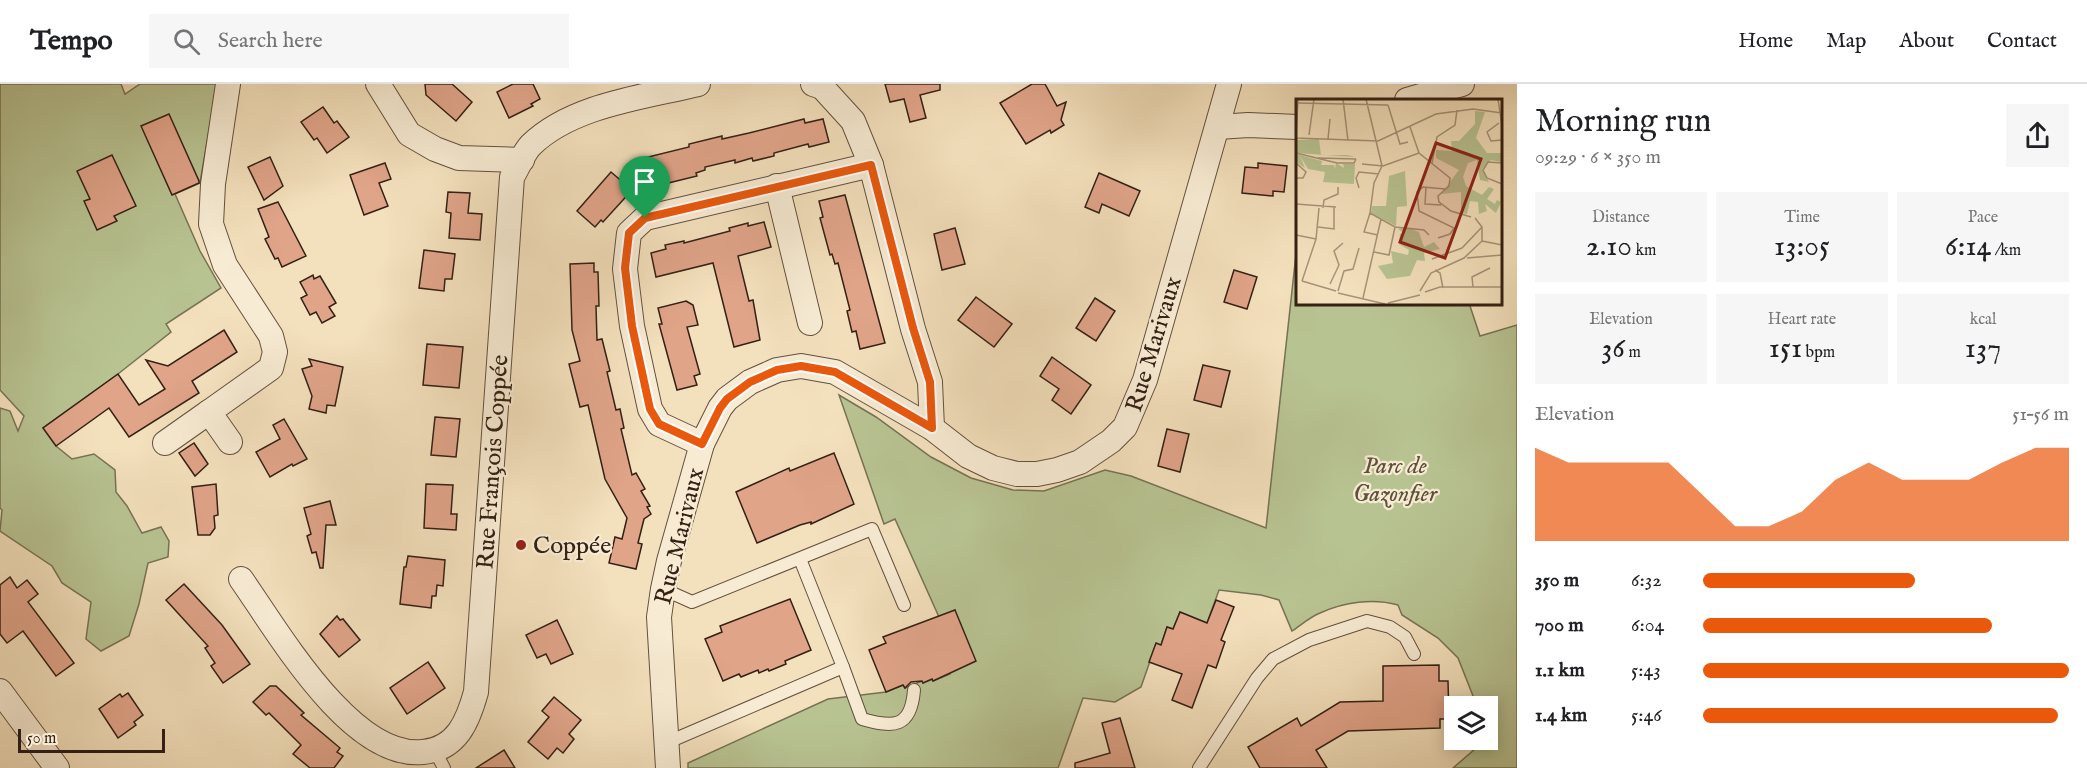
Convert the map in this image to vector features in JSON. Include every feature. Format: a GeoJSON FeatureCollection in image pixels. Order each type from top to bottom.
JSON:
{"type":"FeatureCollection","features":[{"type":"Feature","properties":{"kind":"street"},"geometry":{"type":"LineString","coordinates":[[165,443],[271,368],[276,352],[271,336],[225,265],[211,224],[213,184],[228,84]]}},
{"type":"Feature","properties":{"kind":"street"},"geometry":{"type":"LineString","coordinates":[[378,84],[409,134],[435,149],[459,158],[522,160]]}},
{"type":"Feature","properties":{"kind":"street","name":"Rue François Coppée"},"geometry":{"type":"LineString","coordinates":[[241,579],[319,690],[352,723],[382,743],[440,759],[470,716],[477,692],[512,177],[530,146],[562,123],[590,109],[698,84]]}},
{"type":"Feature","properties":{"kind":"street","name":"Rue Marivaux"},"geometry":{"type":"LineString","coordinates":[[668,768],[659,617],[663,589],[702,444],[727,399],[750,382],[777,370],[801,366],[835,372],[932,428],[968,456],[993,468],[1017,474],[1037,474],[1080,462],[1112,441],[1125,427],[1145,380],[1229,84]]}},
{"type":"Feature","properties":{"kind":"street"},"geometry":{"type":"LineString","coordinates":[[1410,99],[1462,84]]}},
{"type":"Feature","properties":{"kind":"street"},"geometry":{"type":"LineString","coordinates":[[820,85],[854,121],[871,165],[913,328],[930,382],[932,428]]}},
{"type":"Feature","properties":{"kind":"street"},"geometry":{"type":"LineString","coordinates":[[1218,127],[1296,127]]}},
{"type":"Feature","properties":{"kind":"street"},"geometry":{"type":"LineString","coordinates":[[702,444],[659,424],[650,409],[632,326],[625,268],[629,233],[645,218],[871,165]]}},
{"type":"Feature","properties":{"kind":"street"},"geometry":{"type":"LineString","coordinates":[[777,186],[810,323]]}},
{"type":"Feature","properties":{"kind":"street"},"geometry":{"type":"LineString","coordinates":[[208,412],[230,442]]}},
{"type":"Feature","properties":{"kind":"street"},"geometry":{"type":"LineString","coordinates":[[0,691],[57,768]]}},
{"type":"Feature","properties":{"kind":"lane"},"geometry":{"type":"LineString","coordinates":[[663,589],[692,602],[872,529],[904,605]]}},
{"type":"Feature","properties":{"kind":"lane"},"geometry":{"type":"LineString","coordinates":[[800,559],[862,719],[884,725],[896,724],[903,720],[913,707],[914,690]]}},
{"type":"Feature","properties":{"kind":"lane"},"geometry":{"type":"LineString","coordinates":[[1199,768],[1257,678],[1273,659],[1309,640],[1367,621],[1390,627],[1405,637],[1414,654]]}},
{"type":"Feature","properties":{"kind":"lane"},"geometry":{"type":"LineString","coordinates":[[666,743],[843,667]]}},
{"type":"Feature","properties":{"kind":"green space"},"geometry":{"type":"Polygon","coordinates":[[[0,84],[121,84],[125,94],[140,84],[217,84],[200,183],[175,194],[200,251],[221,288],[166,324],[171,332],[43,428],[56,446],[72,459],[94,454],[115,470],[116,492],[142,533],[161,527],[169,541],[168,557],[148,563],[129,636],[101,651],[86,639],[91,602],[62,583],[52,566],[0,531],[2,510],[0,508],[0,408],[10,411],[18,431],[24,416],[0,390],[0,84]]]}},
{"type":"Feature","properties":{"kind":"green space","name":"Parc de Gazonfier"},"geometry":{"type":"Polygon","coordinates":[[[1296,254],[1296,304],[1469,304],[1480,336],[1517,325],[1517,768],[1453,768],[1474,750],[1498,750],[1498,696],[1473,696],[1458,658],[1438,638],[1402,615],[1398,605],[1359,602],[1339,606],[1316,615],[1292,631],[1279,600],[1261,595],[1219,590],[1207,623],[1180,612],[1173,629],[1167,627],[1161,645],[1156,644],[1141,687],[1115,702],[1083,698],[1058,768],[688,768],[688,763],[828,699],[886,692],[903,685],[905,688],[922,681],[923,683],[932,679],[933,681],[950,674],[955,610],[939,617],[895,519],[884,524],[839,395],[876,417],[931,457],[971,478],[1013,490],[1044,491],[1105,470],[1131,476],[1266,528],[1296,254]]]}},
{"type":"Feature","properties":{"kind":"building"},"geometry":{"type":"Polygon","coordinates":[[[425,84],[452,84],[472,102],[456,121],[426,95],[425,84]]]}},
{"type":"Feature","properties":{"kind":"building"},"geometry":{"type":"Polygon","coordinates":[[[513,84],[533,84],[540,99],[531,104],[533,106],[509,118],[497,92],[513,84]]]}},
{"type":"Feature","properties":{"kind":"building"},"geometry":{"type":"Polygon","coordinates":[[[885,84],[940,84],[940,90],[920,95],[926,118],[910,122],[904,99],[890,102],[885,84]]]}},
{"type":"Feature","properties":{"kind":"building"},"geometry":{"type":"Polygon","coordinates":[[[1032,84],[1045,84],[1057,106],[1066,102],[1061,120],[1064,125],[1026,144],[1000,103],[1032,84]]]}},
{"type":"Feature","properties":{"kind":"building"},"geometry":{"type":"Polygon","coordinates":[[[323,107],[334,123],[337,121],[349,137],[327,153],[317,138],[314,140],[301,122],[323,107]]]}},
{"type":"Feature","properties":{"kind":"building"},"geometry":{"type":"Polygon","coordinates":[[[169,114],[199,181],[172,195],[141,126],[169,114]]]}},
{"type":"Feature","properties":{"kind":"building"},"geometry":{"type":"Polygon","coordinates":[[[804,119],[805,123],[823,119],[829,142],[809,147],[808,144],[753,161],[752,158],[735,163],[735,160],[705,167],[705,170],[696,173],[697,176],[660,185],[659,182],[643,186],[636,160],[689,147],[689,144],[722,136],[722,139],[804,119]]]}},
{"type":"Feature","properties":{"kind":"building"},"geometry":{"type":"Polygon","coordinates":[[[112,155],[136,206],[114,216],[117,221],[97,230],[84,201],[90,199],[77,171],[112,155]]]}},
{"type":"Feature","properties":{"kind":"building"},"geometry":{"type":"Polygon","coordinates":[[[270,157],[283,186],[264,200],[248,167],[270,157]]]}},
{"type":"Feature","properties":{"kind":"building"},"geometry":{"type":"Polygon","coordinates":[[[385,163],[391,179],[379,183],[388,206],[364,215],[350,175],[385,163]]]}},
{"type":"Feature","properties":{"kind":"building"},"geometry":{"type":"Polygon","coordinates":[[[1258,163],[1287,166],[1284,192],[1273,191],[1273,196],[1242,193],[1245,167],[1258,168],[1258,163]]]}},
{"type":"Feature","properties":{"kind":"building"},"geometry":{"type":"Polygon","coordinates":[[[611,172],[632,190],[603,222],[601,220],[595,227],[577,211],[611,172]]]}},
{"type":"Feature","properties":{"kind":"building"},"geometry":{"type":"Polygon","coordinates":[[[1099,173],[1140,191],[1129,216],[1102,204],[1099,213],[1085,207],[1099,173]]]}},
{"type":"Feature","properties":{"kind":"building"},"geometry":{"type":"Polygon","coordinates":[[[448,192],[470,193],[468,213],[482,214],[480,240],[449,238],[451,213],[446,212],[448,192]]]}},
{"type":"Feature","properties":{"kind":"building"},"geometry":{"type":"Polygon","coordinates":[[[845,195],[885,343],[860,349],[856,331],[852,332],[847,311],[850,310],[838,263],[835,264],[832,254],[830,255],[820,218],[823,217],[819,201],[845,195]]]}},
{"type":"Feature","properties":{"kind":"building"},"geometry":{"type":"Polygon","coordinates":[[[278,202],[306,256],[282,267],[278,258],[275,259],[265,239],[269,237],[258,209],[278,202]]]}},
{"type":"Feature","properties":{"kind":"building"},"geometry":{"type":"Polygon","coordinates":[[[764,222],[771,247],[738,256],[749,301],[753,300],[760,340],[734,347],[713,263],[656,277],[651,253],[666,249],[665,245],[684,241],[684,243],[730,231],[729,228],[748,223],[748,226],[764,222]]]}},
{"type":"Feature","properties":{"kind":"building"},"geometry":{"type":"Polygon","coordinates":[[[955,228],[965,264],[942,270],[934,234],[955,228]]]}},
{"type":"Feature","properties":{"kind":"building"},"geometry":{"type":"Polygon","coordinates":[[[424,250],[455,254],[452,279],[445,279],[444,291],[419,288],[424,250]]]}},
{"type":"Feature","properties":{"kind":"building"},"geometry":{"type":"Polygon","coordinates":[[[594,263],[594,272],[598,272],[597,340],[602,339],[616,410],[620,409],[624,428],[621,429],[632,475],[636,473],[645,489],[641,491],[650,506],[647,507],[651,514],[644,519],[638,543],[642,544],[636,569],[609,563],[615,537],[622,539],[627,518],[605,479],[588,405],[580,407],[569,364],[580,361],[572,330],[570,264],[594,263]]]}},
{"type":"Feature","properties":{"kind":"building"},"geometry":{"type":"Polygon","coordinates":[[[1234,270],[1257,277],[1247,309],[1224,302],[1234,270]]]}},
{"type":"Feature","properties":{"kind":"building"},"geometry":{"type":"Polygon","coordinates":[[[313,275],[314,279],[320,276],[336,303],[329,307],[335,316],[322,323],[316,312],[310,315],[301,298],[307,295],[300,282],[313,275]]]}},
{"type":"Feature","properties":{"kind":"building"},"geometry":{"type":"Polygon","coordinates":[[[976,297],[1012,324],[994,347],[958,320],[976,297]]]}},
{"type":"Feature","properties":{"kind":"building"},"geometry":{"type":"Polygon","coordinates":[[[1095,298],[1115,311],[1096,341],[1076,328],[1095,298]]]}},
{"type":"Feature","properties":{"kind":"building"},"geometry":{"type":"Polygon","coordinates":[[[686,301],[693,305],[698,325],[687,327],[700,374],[694,376],[697,385],[677,390],[659,324],[662,324],[658,308],[686,301]]]}},
{"type":"Feature","properties":{"kind":"building"},"geometry":{"type":"Polygon","coordinates":[[[224,330],[237,352],[192,381],[199,393],[129,437],[109,408],[56,446],[43,428],[118,374],[139,405],[165,389],[146,360],[168,366],[224,330]]]}},
{"type":"Feature","properties":{"kind":"building"},"geometry":{"type":"Polygon","coordinates":[[[427,344],[463,347],[459,388],[423,385],[427,344]]]}},
{"type":"Feature","properties":{"kind":"building"},"geometry":{"type":"Polygon","coordinates":[[[1052,357],[1091,385],[1071,414],[1052,400],[1059,389],[1040,376],[1052,357]]]}},
{"type":"Feature","properties":{"kind":"building"},"geometry":{"type":"Polygon","coordinates":[[[309,359],[343,367],[335,406],[327,405],[326,413],[309,409],[312,396],[302,369],[312,366],[309,359]]]}},
{"type":"Feature","properties":{"kind":"building"},"geometry":{"type":"Polygon","coordinates":[[[1203,365],[1230,371],[1221,407],[1194,400],[1203,365]]]}},
{"type":"Feature","properties":{"kind":"building"},"geometry":{"type":"Polygon","coordinates":[[[435,417],[460,419],[456,457],[431,455],[435,417]]]}},
{"type":"Feature","properties":{"kind":"building"},"geometry":{"type":"Polygon","coordinates":[[[284,419],[307,459],[293,466],[292,464],[270,477],[256,452],[280,439],[273,425],[284,419]]]}},
{"type":"Feature","properties":{"kind":"building"},"geometry":{"type":"Polygon","coordinates":[[[1167,429],[1189,434],[1180,472],[1158,466],[1167,429]]]}},
{"type":"Feature","properties":{"kind":"building"},"geometry":{"type":"Polygon","coordinates":[[[194,443],[208,464],[195,476],[179,453],[194,443]]]}},
{"type":"Feature","properties":{"kind":"building"},"geometry":{"type":"Polygon","coordinates":[[[834,453],[854,504],[811,524],[811,522],[800,525],[757,543],[736,492],[789,468],[790,471],[834,453]]]}},
{"type":"Feature","properties":{"kind":"building"},"geometry":{"type":"Polygon","coordinates":[[[216,484],[218,515],[214,516],[215,528],[210,535],[198,535],[192,487],[216,484]]]}},
{"type":"Feature","properties":{"kind":"building"},"geometry":{"type":"Polygon","coordinates":[[[426,484],[453,485],[451,514],[457,514],[456,530],[424,528],[426,484]]]}},
{"type":"Feature","properties":{"kind":"building"},"geometry":{"type":"Polygon","coordinates":[[[330,501],[336,525],[326,525],[323,568],[320,568],[316,552],[312,553],[307,536],[311,534],[304,508],[330,501]]]}},
{"type":"Feature","properties":{"kind":"building"},"geometry":{"type":"Polygon","coordinates":[[[408,556],[445,560],[443,586],[437,585],[436,596],[432,596],[431,608],[400,604],[404,567],[406,567],[408,556]]]}},
{"type":"Feature","properties":{"kind":"building"},"geometry":{"type":"Polygon","coordinates":[[[10,577],[17,588],[27,580],[38,594],[28,602],[74,663],[56,676],[23,631],[7,643],[0,634],[0,585],[10,577]]]}},
{"type":"Feature","properties":{"kind":"building"},"geometry":{"type":"Polygon","coordinates":[[[184,584],[222,625],[250,664],[223,683],[211,666],[215,663],[205,648],[208,646],[166,600],[184,584]]]}},
{"type":"Feature","properties":{"kind":"building"},"geometry":{"type":"Polygon","coordinates":[[[790,599],[811,650],[769,671],[768,669],[759,673],[758,670],[741,677],[739,674],[723,681],[705,639],[722,632],[720,626],[790,599]]]}},
{"type":"Feature","properties":{"kind":"building"},"geometry":{"type":"Polygon","coordinates":[[[1216,600],[1234,607],[1221,640],[1225,642],[1216,668],[1208,665],[1192,708],[1172,700],[1182,674],[1149,662],[1156,643],[1161,645],[1167,627],[1173,629],[1180,612],[1207,623],[1216,600]]]}},
{"type":"Feature","properties":{"kind":"building"},"geometry":{"type":"Polygon","coordinates":[[[955,610],[976,661],[933,681],[932,679],[923,683],[922,681],[911,682],[905,688],[903,685],[886,692],[869,650],[886,643],[883,637],[955,610]]]}},
{"type":"Feature","properties":{"kind":"building"},"geometry":{"type":"Polygon","coordinates":[[[337,616],[340,620],[343,619],[360,640],[339,657],[320,634],[337,616]]]}},
{"type":"Feature","properties":{"kind":"building"},"geometry":{"type":"Polygon","coordinates":[[[557,620],[573,654],[551,664],[546,654],[537,658],[526,635],[557,620]]]}},
{"type":"Feature","properties":{"kind":"building"},"geometry":{"type":"Polygon","coordinates":[[[428,662],[445,688],[407,714],[390,688],[428,662]]]}},
{"type":"Feature","properties":{"kind":"building"},"geometry":{"type":"Polygon","coordinates":[[[1439,665],[1439,681],[1448,681],[1448,696],[1444,696],[1444,719],[1440,719],[1440,728],[1348,731],[1316,750],[1327,768],[1260,768],[1248,747],[1297,718],[1301,726],[1340,702],[1383,701],[1383,666],[1439,665]]]}},
{"type":"Feature","properties":{"kind":"building"},"geometry":{"type":"Polygon","coordinates":[[[270,686],[276,686],[304,713],[301,715],[340,748],[337,752],[343,756],[334,768],[310,768],[293,754],[301,745],[269,713],[266,715],[253,702],[270,686]]]}},
{"type":"Feature","properties":{"kind":"building"},"geometry":{"type":"Polygon","coordinates":[[[128,693],[143,715],[134,722],[136,725],[118,738],[99,709],[120,694],[122,697],[128,693]]]}},
{"type":"Feature","properties":{"kind":"building"},"geometry":{"type":"Polygon","coordinates":[[[554,697],[581,720],[569,734],[574,739],[563,753],[557,748],[548,759],[528,742],[549,717],[542,711],[554,697]]]}},
{"type":"Feature","properties":{"kind":"building"},"geometry":{"type":"Polygon","coordinates":[[[1120,718],[1135,768],[1075,768],[1075,763],[1110,753],[1102,723],[1120,718]]]}},
{"type":"Feature","properties":{"kind":"building"},"geometry":{"type":"Polygon","coordinates":[[[504,750],[515,768],[476,768],[504,750]]]}},
{"type":"Feature","properties":{"kind":"place","name":"Coppée"},"geometry":{"type":"Point","coordinates":[521,545]}},
{"type":"Feature","properties":{"kind":"route"},"geometry":{"type":"LineString","coordinates":[[871,165],[913,328],[930,382],[932,428],[835,372],[801,366],[777,370],[750,382],[727,399],[702,444],[659,424],[650,409],[632,326],[625,268],[629,233],[645,218],[871,165]]}}]}
